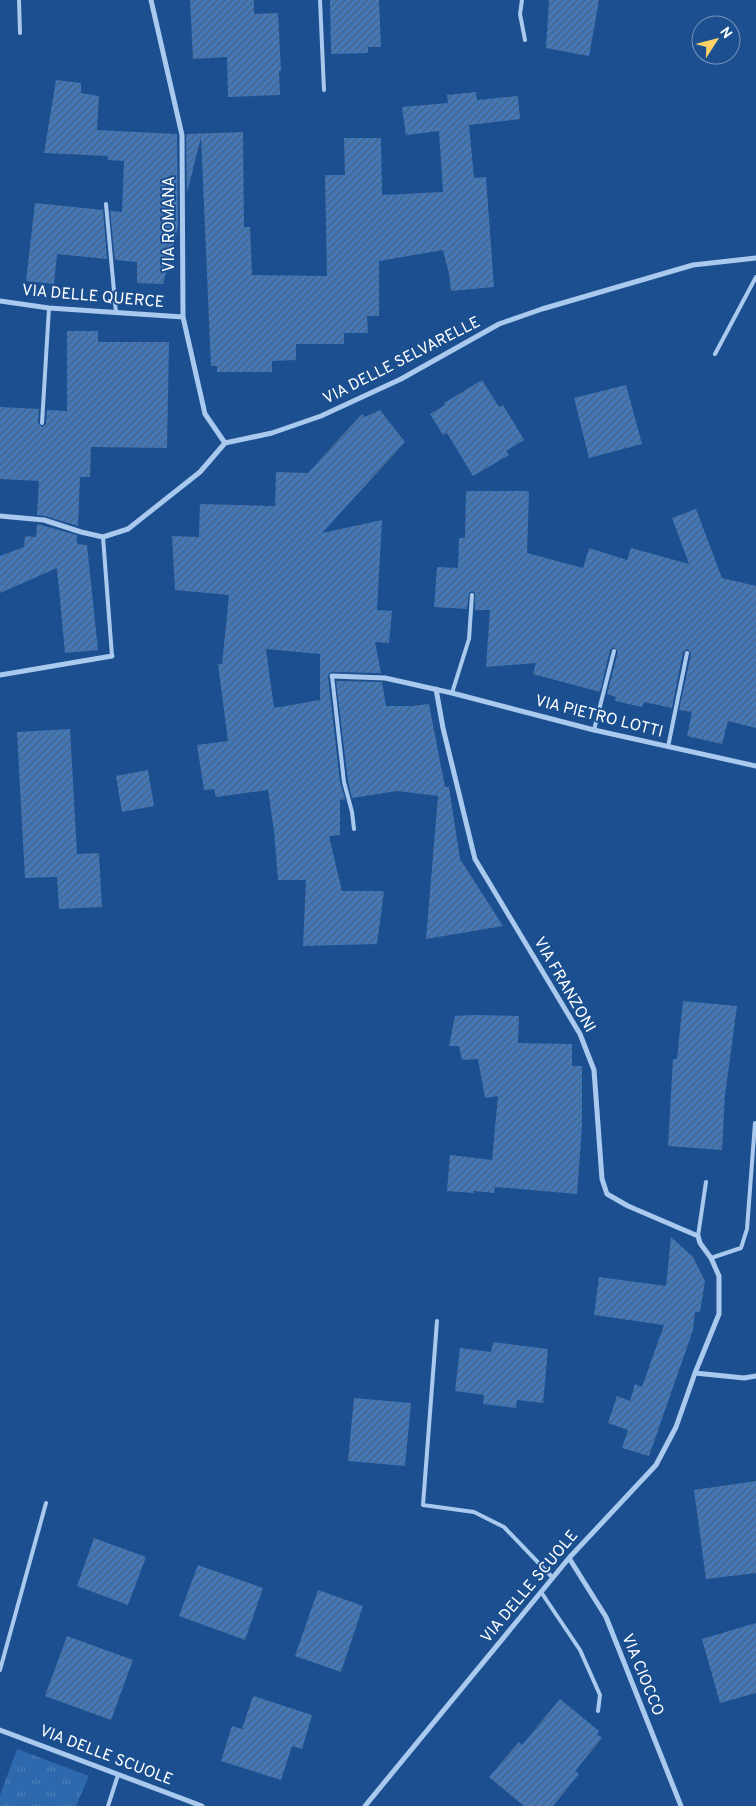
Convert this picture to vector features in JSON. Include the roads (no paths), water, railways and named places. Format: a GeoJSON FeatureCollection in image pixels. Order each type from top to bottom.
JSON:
{"type":"FeatureCollection","features":[{"type":"Feature","properties":{"kind":"street","name":"VIA ROMANA"},"geometry":{"type":"LineString","coordinates":[[151,0],[182,135],[183,317],[205,414],[225,443]]}},
{"type":"Feature","properties":{"kind":"street","name":"VIA DELLE SELVARELLE"},"geometry":{"type":"LineString","coordinates":[[225,443],[272,433],[321,416],[401,379],[499,324],[692,265],[756,258]]}},
{"type":"Feature","properties":{"kind":"street","name":"VIA DELLE QUERCE"},"geometry":{"type":"LineString","coordinates":[[0,301],[50,308],[183,317]]}},
{"type":"Feature","properties":{"kind":"street"},"geometry":{"type":"LineString","coordinates":[[0,516],[44,520],[103,537],[128,530],[200,472],[225,443]]}},
{"type":"Feature","properties":{"kind":"street"},"geometry":{"type":"LineString","coordinates":[[2,675],[112,656]]}},
{"type":"Feature","properties":{"kind":"street"},"geometry":{"type":"LineString","coordinates":[[332,676],[385,678],[436,689]]}},
{"type":"Feature","properties":{"kind":"street","name":"VIA PIETRO LOTTI"},"geometry":{"type":"LineString","coordinates":[[436,689],[594,730],[756,766]]}},
{"type":"Feature","properties":{"kind":"street","name":"VIA FRANZONI"},"geometry":{"type":"LineString","coordinates":[[436,689],[443,728],[475,859],[580,1034],[594,1070],[602,1179],[607,1194],[628,1206],[698,1236]]}},
{"type":"Feature","properties":{"kind":"street"},"geometry":{"type":"LineString","coordinates":[[698,1236],[719,1276],[719,1314],[695,1373],[744,1378],[756,1376]]}},
{"type":"Feature","properties":{"kind":"street","name":"VIA DELLE SCUOLE"},"geometry":{"type":"LineString","coordinates":[[365,1806],[569,1558],[656,1465],[676,1427],[695,1373]]}},
{"type":"Feature","properties":{"kind":"street","name":"VIA CIOCCO"},"geometry":{"type":"LineString","coordinates":[[569,1558],[606,1617],[681,1806]]}},
{"type":"Feature","properties":{"kind":"street","name":"VIA DELLE SCUOLE"},"geometry":{"type":"LineString","coordinates":[[0,1730],[202,1806]]}},
{"type":"Feature","properties":{"kind":"lane"},"geometry":{"type":"LineString","coordinates":[[19,0],[20,32]]}},
{"type":"Feature","properties":{"kind":"lane"},"geometry":{"type":"LineString","coordinates":[[320,0],[324,90]]}},
{"type":"Feature","properties":{"kind":"lane"},"geometry":{"type":"LineString","coordinates":[[522,0],[520,14],[524,40]]}},
{"type":"Feature","properties":{"kind":"lane"},"geometry":{"type":"LineString","coordinates":[[106,204],[116,313]]}},
{"type":"Feature","properties":{"kind":"lane"},"geometry":{"type":"LineString","coordinates":[[715,354],[756,277]]}},
{"type":"Feature","properties":{"kind":"lane"},"geometry":{"type":"LineString","coordinates":[[42,423],[50,308]]}},
{"type":"Feature","properties":{"kind":"lane"},"geometry":{"type":"LineString","coordinates":[[103,537],[112,656]]}},
{"type":"Feature","properties":{"kind":"lane"},"geometry":{"type":"LineString","coordinates":[[452,693],[469,639],[472,596]]}},
{"type":"Feature","properties":{"kind":"lane"},"geometry":{"type":"LineString","coordinates":[[594,730],[614,651]]}},
{"type":"Feature","properties":{"kind":"lane"},"geometry":{"type":"LineString","coordinates":[[668,747],[687,653]]}},
{"type":"Feature","properties":{"kind":"lane"},"geometry":{"type":"LineString","coordinates":[[332,676],[344,782],[354,828]]}},
{"type":"Feature","properties":{"kind":"lane"},"geometry":{"type":"LineString","coordinates":[[711,1258],[741,1248],[747,1229],[755,1123]]}},
{"type":"Feature","properties":{"kind":"lane"},"geometry":{"type":"LineString","coordinates":[[698,1236],[706,1182]]}},
{"type":"Feature","properties":{"kind":"lane"},"geometry":{"type":"LineString","coordinates":[[437,1321],[423,1505],[474,1512],[504,1526],[553,1578]]}},
{"type":"Feature","properties":{"kind":"lane"},"geometry":{"type":"LineString","coordinates":[[0,1670],[46,1503]]}},
{"type":"Feature","properties":{"kind":"lane"},"geometry":{"type":"LineString","coordinates":[[541,1592],[580,1650],[600,1695],[598,1711]]}},
{"type":"Feature","properties":{"kind":"lane"},"geometry":{"type":"LineString","coordinates":[[108,1806],[118,1775]]}}]}
